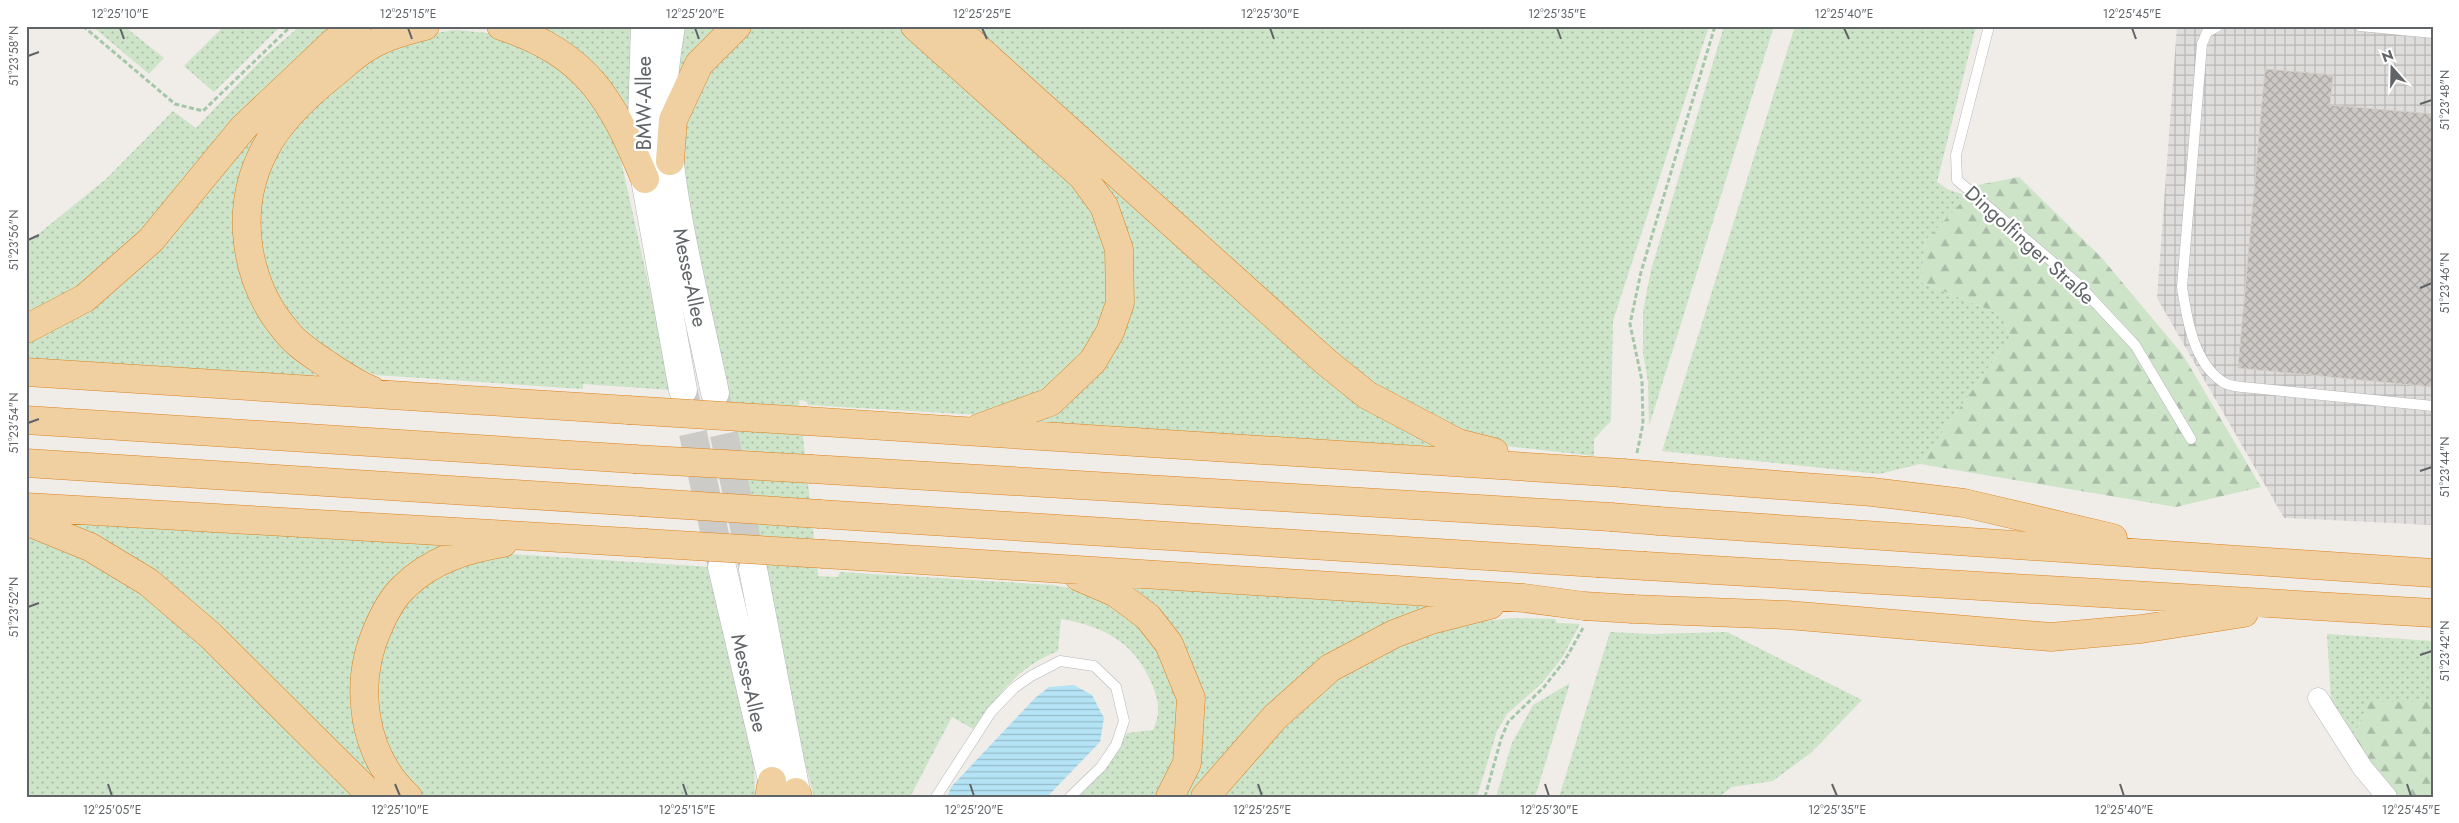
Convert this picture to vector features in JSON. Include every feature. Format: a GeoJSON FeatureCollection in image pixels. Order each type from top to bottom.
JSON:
{"type":"FeatureCollection","features":[{"type":"Feature","properties":{"kind":"highway"},"geometry":{"type":"LineString","coordinates":[[26,329],[85,298],[151,240],[243,128],[334,42],[357,26]]}},
{"type":"Feature","properties":{"kind":"highway"},"geometry":{"type":"LineString","coordinates":[[382,394],[357,385],[308,352],[288,334],[270,310],[257,283],[251,262],[246,228],[247,203],[253,177],[264,150],[279,127],[315,89],[368,47],[401,32],[425,26]]}},
{"type":"Feature","properties":{"kind":"highway"},"geometry":{"type":"LineString","coordinates":[[501,26],[526,34],[558,52],[586,74],[609,102],[645,179]]}},
{"type":"Feature","properties":{"kind":"highway"},"geometry":{"type":"LineString","coordinates":[[670,161],[673,120],[699,64],[737,26]]}},
{"type":"Feature","properties":{"kind":"highway"},"geometry":{"type":"LineString","coordinates":[[915,26],[1082,176],[1104,206],[1119,249],[1120,303],[1110,332],[1093,361],[1050,402],[968,432]]}},
{"type":"Feature","properties":{"kind":"highway"},"geometry":{"type":"LineString","coordinates":[[953,26],[1326,362],[1367,395],[1458,443],[1566,469]]}},
{"type":"Feature","properties":{"kind":"highway"},"geometry":{"type":"LineString","coordinates":[[26,372],[1566,469],[1630,464],[1672,477],[1872,492],[1964,503],[2002,510],[2182,555]]}},
{"type":"Feature","properties":{"kind":"highway"},"geometry":{"type":"LineString","coordinates":[[26,420],[1610,517],[2433,573]]}},
{"type":"Feature","properties":{"kind":"highway"},"geometry":{"type":"LineString","coordinates":[[26,463],[1597,563],[2433,613]]}},
{"type":"Feature","properties":{"kind":"highway"},"geometry":{"type":"LineString","coordinates":[[26,507],[549,536],[1524,598],[1584,606],[1787,615],[2051,637],[2141,629],[2298,604]]}},
{"type":"Feature","properties":{"kind":"highway"},"geometry":{"type":"LineString","coordinates":[[26,521],[90,547],[148,582],[210,636],[373,797]]}},
{"type":"Feature","properties":{"kind":"highway"},"geometry":{"type":"LineString","coordinates":[[408,797],[386,771],[371,735],[366,715],[363,678],[365,662],[384,613],[403,587],[436,563],[479,547],[549,536]]}},
{"type":"Feature","properties":{"kind":"highway"},"geometry":{"type":"LineString","coordinates":[[1051,568],[1087,579],[1116,593],[1148,617],[1169,644],[1191,698],[1187,762],[1170,797]]}},
{"type":"Feature","properties":{"kind":"highway"},"geometry":{"type":"LineString","coordinates":[[1204,797],[1275,717],[1330,668],[1394,634],[1431,620],[1467,609],[1524,598]]}},
{"type":"Feature","properties":{"kind":"main road","name":"BMW-Allee"},"geometry":{"type":"LineString","coordinates":[[645,26],[642,122],[645,179]]}},
{"type":"Feature","properties":{"kind":"main road","name":"BMW-Allee"},"geometry":{"type":"LineString","coordinates":[[670,161],[664,85],[671,26]]}},
{"type":"Feature","properties":{"kind":"main road","name":"Messe-Allee"},"geometry":{"type":"LineString","coordinates":[[670,161],[677,212],[715,393]]}},
{"type":"Feature","properties":{"kind":"main road","name":"Messe-Allee"},"geometry":{"type":"LineString","coordinates":[[645,179],[684,390]]}},
{"type":"Feature","properties":{"kind":"main road","name":"Messe-Allee"},"geometry":{"type":"LineString","coordinates":[[722,567],[785,793]]}},
{"type":"Feature","properties":{"kind":"main road","name":"Messe-Allee"},"geometry":{"type":"LineString","coordinates":[[752,569],[785,793]]}},
{"type":"Feature","properties":{"kind":"street"},"geometry":{"type":"LineString","coordinates":[[2318,698],[2362,767],[2387,797]]}},
{"type":"Feature","properties":{"kind":"lane","name":"Dingolfinger Straße"},"geometry":{"type":"LineString","coordinates":[[1989,26],[1956,154],[1957,180],[2076,282],[2134,345],[2191,439]]}},
{"type":"Feature","properties":{"kind":"lane"},"geometry":{"type":"LineString","coordinates":[[2218,26],[2207,32],[2202,44],[2182,286],[2186,311],[2201,359],[2225,384],[2242,388],[2433,406]]}},
{"type":"Feature","properties":{"kind":"lane"},"geometry":{"type":"LineString","coordinates":[[2360,26],[2433,33]]}},
{"type":"Feature","properties":{"kind":"lane"},"geometry":{"type":"LineString","coordinates":[[936,797],[991,712],[1014,688],[1031,676],[1060,661],[1094,666],[1116,687],[1124,721],[1116,745],[1101,767],[1070,797]]}},
{"type":"Feature","properties":{"kind":"path"},"geometry":{"type":"LineString","coordinates":[[83,26],[175,104],[203,111],[291,26]]}},
{"type":"Feature","properties":{"kind":"path"},"geometry":{"type":"LineString","coordinates":[[1630,464],[1643,424],[1642,381],[1630,324],[1640,272],[1716,26]]}},
{"type":"Feature","properties":{"kind":"path"},"geometry":{"type":"LineString","coordinates":[[1484,797],[1508,722],[1544,687],[1565,660],[1581,634]]}},
{"type":"Feature","properties":{"kind":"shaded area"},"geometry":{"type":"Polygon","coordinates":[[[2177,26],[2433,26],[2433,525],[2284,518],[2157,298],[2177,26]]]}},
{"type":"Feature","properties":{"kind":"green space"},"geometry":{"type":"Polygon","coordinates":[[[92,26],[124,26],[164,58],[149,74],[92,26]]]}},
{"type":"Feature","properties":{"kind":"green space"},"geometry":{"type":"Polygon","coordinates":[[[224,26],[281,26],[214,92],[184,66],[224,26]]]}},
{"type":"Feature","properties":{"kind":"green space"},"geometry":{"type":"Polygon","coordinates":[[[300,26],[340,26],[117,262],[26,319],[26,244],[106,179],[173,111],[196,128],[263,58],[300,26]]]}},
{"type":"Feature","properties":{"kind":"green space"},"geometry":{"type":"Polygon","coordinates":[[[532,26],[632,26],[632,115],[532,26]]]}},
{"type":"Feature","properties":{"kind":"green space"},"geometry":{"type":"Polygon","coordinates":[[[677,26],[722,26],[676,89],[677,26]]]}},
{"type":"Feature","properties":{"kind":"green space"},"geometry":{"type":"Polygon","coordinates":[[[750,26],[902,26],[1088,195],[1113,266],[1102,331],[1049,392],[980,415],[808,405],[806,401],[799,400],[818,576],[838,577],[840,572],[1053,585],[1079,590],[1131,615],[1175,674],[1183,728],[1164,797],[1079,797],[1106,769],[1127,733],[1153,730],[1156,724],[1158,706],[1154,689],[1144,668],[1126,646],[1103,631],[1061,619],[1058,651],[1031,665],[1010,683],[973,729],[952,717],[910,797],[814,797],[804,759],[684,198],[679,165],[684,117],[729,41],[750,26]]]}},
{"type":"Feature","properties":{"kind":"green space"},"geometry":{"type":"Polygon","coordinates":[[[928,26],[938,26],[1277,330],[1458,449],[1017,425],[1097,370],[1119,222],[928,26]]]}},
{"type":"Feature","properties":{"kind":"green space"},"geometry":{"type":"Polygon","coordinates":[[[961,26],[1709,26],[1613,321],[1611,421],[1594,439],[1594,456],[1507,446],[1471,435],[1370,385],[961,26]]]}},
{"type":"Feature","properties":{"kind":"green space"},"geometry":{"type":"Polygon","coordinates":[[[1724,26],[1774,26],[1649,426],[1648,382],[1643,353],[1643,311],[1651,270],[1724,26]]]}},
{"type":"Feature","properties":{"kind":"green space"},"geometry":{"type":"Polygon","coordinates":[[[1795,26],[1976,26],[1937,182],[1949,190],[1968,196],[1925,241],[1921,282],[2002,315],[2010,337],[1920,464],[1879,474],[1662,451],[1795,26]]]}},
{"type":"Feature","properties":{"kind":"green space"},"geometry":{"type":"Polygon","coordinates":[[[456,30],[488,33],[515,39],[544,53],[600,107],[620,156],[672,390],[583,384],[583,389],[376,375],[345,363],[318,348],[277,304],[257,248],[261,188],[285,135],[371,56],[426,34],[456,30]]]}},
{"type":"Feature","properties":{"kind":"green space"},"geometry":{"type":"Polygon","coordinates":[[[259,129],[263,131],[236,225],[315,370],[313,379],[26,361],[26,340],[97,306],[122,284],[150,258],[259,129]]]}},
{"type":"Feature","properties":{"kind":"green space"},"geometry":{"type":"Polygon","coordinates":[[[2019,177],[2101,257],[2183,355],[2261,487],[2176,507],[1920,464],[2010,337],[2002,315],[1921,282],[1925,241],[1978,185],[2019,177]]]}},
{"type":"Feature","properties":{"kind":"green space"},"geometry":{"type":"Polygon","coordinates":[[[54,517],[450,543],[358,657],[398,797],[386,797],[54,517]]]}},
{"type":"Feature","properties":{"kind":"green space"},"geometry":{"type":"Polygon","coordinates":[[[26,535],[84,557],[139,589],[189,630],[358,797],[26,797],[26,535]]]}},
{"type":"Feature","properties":{"kind":"green space"},"geometry":{"type":"Polygon","coordinates":[[[511,554],[711,567],[754,761],[755,797],[420,797],[397,770],[375,719],[376,661],[400,609],[421,586],[479,556],[511,554]]]}},
{"type":"Feature","properties":{"kind":"green space"},"geometry":{"type":"Polygon","coordinates":[[[1118,584],[1451,603],[1404,623],[1196,797],[1180,797],[1198,720],[1118,584]]]}},
{"type":"Feature","properties":{"kind":"green space"},"geometry":{"type":"Polygon","coordinates":[[[1513,618],[1555,619],[1557,623],[1580,624],[1562,658],[1542,683],[1507,714],[1497,731],[1477,797],[1221,797],[1286,723],[1313,698],[1344,674],[1418,637],[1477,622],[1513,618]]]}},
{"type":"Feature","properties":{"kind":"green space"},"geometry":{"type":"Polygon","coordinates":[[[1610,632],[1652,634],[1727,632],[1862,700],[1812,752],[1773,781],[1732,787],[1719,797],[1559,797],[1610,632]]]}},
{"type":"Feature","properties":{"kind":"green space"},"geometry":{"type":"Polygon","coordinates":[[[2327,634],[2433,641],[2433,702],[2369,702],[2352,740],[2331,702],[2327,634]]]}},
{"type":"Feature","properties":{"kind":"green space"},"geometry":{"type":"Polygon","coordinates":[[[1570,683],[1535,797],[1496,797],[1512,743],[1533,705],[1570,683]]]}},
{"type":"Feature","properties":{"kind":"green space"},"geometry":{"type":"Polygon","coordinates":[[[2369,702],[2433,702],[2433,797],[2396,797],[2352,740],[2369,702]]]}},
{"type":"Feature","properties":{"kind":"water"},"geometry":{"type":"Polygon","coordinates":[[[1074,685],[1092,695],[1104,718],[1100,742],[1047,797],[947,797],[951,787],[1035,698],[1049,687],[1074,685]]]}},
{"type":"Feature","properties":{"kind":"building"},"geometry":{"type":"Polygon","coordinates":[[[2265,69],[2333,75],[2330,105],[2433,114],[2433,387],[2238,368],[2265,69]]]}},
{"type":"Feature","properties":{"kind":"tunnel"},"geometry":{"type":"LineString","coordinates":[[684,392],[722,567]]}},
{"type":"Feature","properties":{"kind":"tunnel"},"geometry":{"type":"LineString","coordinates":[[715,393],[753,569]]}}]}
